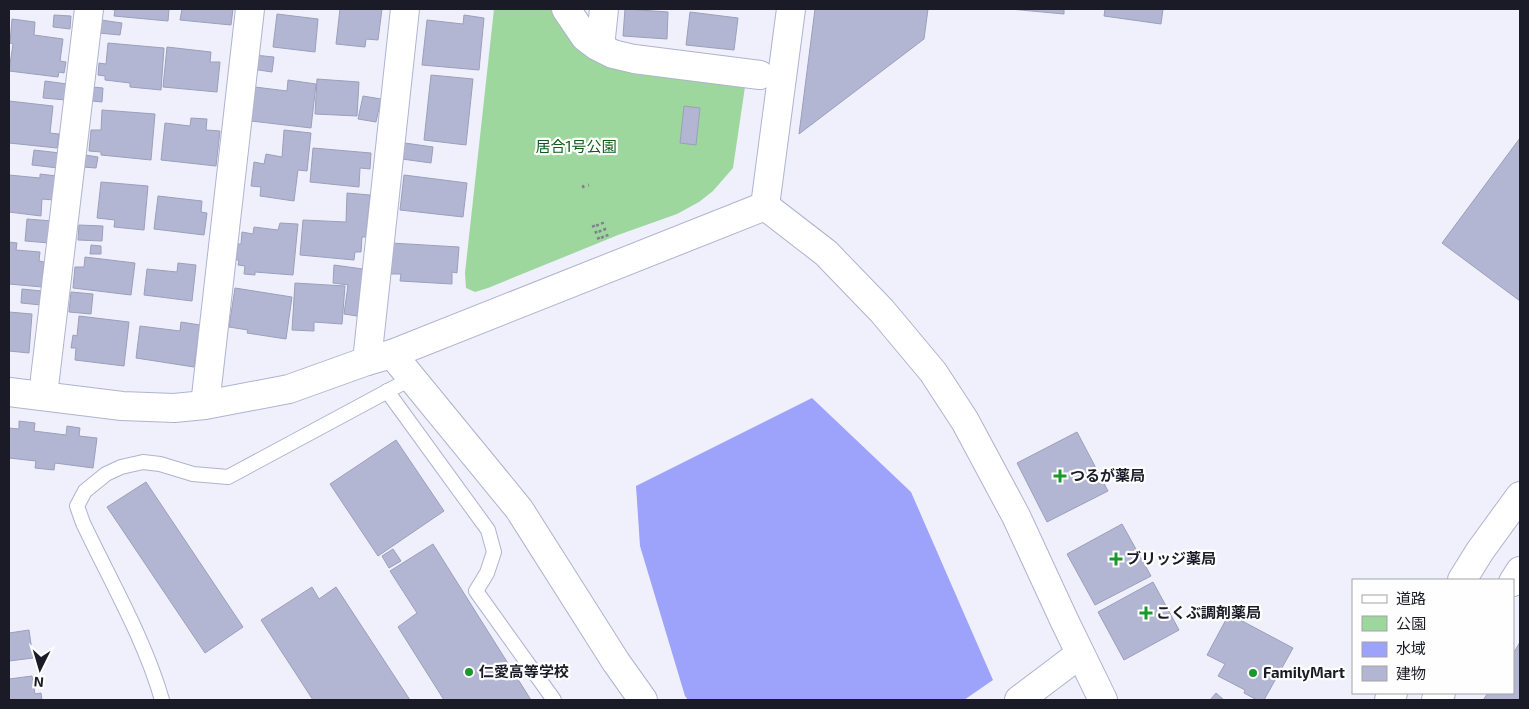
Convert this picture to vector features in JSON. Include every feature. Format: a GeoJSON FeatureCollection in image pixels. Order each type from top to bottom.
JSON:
{"type":"FeatureCollection","features":[{"type":"Feature","properties":{"kind":"main road"},"geometry":{"type":"LineString","coordinates":[[43,395],[89,9]]}},
{"type":"Feature","properties":{"kind":"main road"},"geometry":{"type":"LineString","coordinates":[[205,405],[250,9]]}},
{"type":"Feature","properties":{"kind":"main road"},"geometry":{"type":"LineString","coordinates":[[379,357],[405,9]]}},
{"type":"Feature","properties":{"kind":"main road"},"geometry":{"type":"LineString","coordinates":[[566,9],[585,37],[600,48],[614,54],[634,59],[760,75]]}},
{"type":"Feature","properties":{"kind":"main road"},"geometry":{"type":"LineString","coordinates":[[600,48],[604,9]]}},
{"type":"Feature","properties":{"kind":"main road"},"geometry":{"type":"LineString","coordinates":[[765,206],[791,9]]}},
{"type":"Feature","properties":{"kind":"main road"},"geometry":{"type":"LineString","coordinates":[[9,392],[122,406],[174,408],[205,405],[289,389],[379,357],[765,206]]}},
{"type":"Feature","properties":{"kind":"main road"},"geometry":{"type":"LineString","coordinates":[[765,206],[826,253],[882,311],[933,372],[965,420],[1016,516],[1080,654],[1104,700]]}},
{"type":"Feature","properties":{"kind":"main road"},"geometry":{"type":"LineString","coordinates":[[379,357],[412,378],[519,509],[616,662],[643,700]]}},
{"type":"Feature","properties":{"kind":"main road"},"geometry":{"type":"LineString","coordinates":[[1463,579],[1480,551],[1520,496]]}},
{"type":"Feature","properties":{"kind":"main road"},"geometry":{"type":"LineString","coordinates":[[1019,700],[1080,654]]}},
{"type":"Feature","properties":{"kind":"lane"},"geometry":{"type":"LineString","coordinates":[[162,700],[156,678],[146,654],[83,523],[78,506],[86,491],[106,474],[121,467],[143,462],[160,464],[193,474],[228,477],[412,378]]}},
{"type":"Feature","properties":{"kind":"lane"},"geometry":{"type":"LineString","coordinates":[[387,392],[488,530],[494,552],[487,573],[476,591],[554,700]]}},
{"type":"Feature","properties":{"kind":"path"},"geometry":{"type":"LineString","coordinates":[[582,187],[589,185]]}},
{"type":"Feature","properties":{"kind":"path"},"geometry":{"type":"LineString","coordinates":[[595,225],[607,248],[602,222]]}},
{"type":"Feature","properties":{"kind":"green space","name":"居合1号公園"},"geometry":{"type":"Polygon","coordinates":[[[494,9],[561,9],[583,41],[746,80],[733,168],[713,191],[699,202],[677,214],[618,235],[488,288],[475,292],[466,288],[465,273],[494,9]]]}},
{"type":"Feature","properties":{"kind":"water"},"geometry":{"type":"Polygon","coordinates":[[[812,398],[911,492],[993,680],[964,700],[688,700],[685,696],[640,546],[636,486],[812,398]]]}},
{"type":"Feature","properties":{"kind":"building"},"geometry":{"type":"Polygon","coordinates":[[[108,9],[169,9],[168,21],[114,16],[115,10],[108,9]]]}},
{"type":"Feature","properties":{"kind":"building"},"geometry":{"type":"Polygon","coordinates":[[[182,9],[233,9],[231,25],[180,20],[182,9]]]}},
{"type":"Feature","properties":{"kind":"building"},"geometry":{"type":"Polygon","coordinates":[[[340,9],[382,9],[378,40],[366,39],[365,47],[336,44],[340,9]]]}},
{"type":"Feature","properties":{"kind":"building"},"geometry":{"type":"Polygon","coordinates":[[[625,9],[668,12],[667,39],[623,36],[625,9]]]}},
{"type":"Feature","properties":{"kind":"building"},"geometry":{"type":"Polygon","coordinates":[[[815,9],[928,9],[924,39],[799,134],[815,9]]]}},
{"type":"Feature","properties":{"kind":"building"},"geometry":{"type":"Polygon","coordinates":[[[1010,9],[1064,9],[1064,14],[1010,9]]]}},
{"type":"Feature","properties":{"kind":"building"},"geometry":{"type":"Polygon","coordinates":[[[1105,9],[1163,9],[1161,24],[1104,16],[1105,9]]]}},
{"type":"Feature","properties":{"kind":"building"},"geometry":{"type":"Polygon","coordinates":[[[690,12],[738,18],[734,50],[686,45],[690,12]]]}},
{"type":"Feature","properties":{"kind":"building"},"geometry":{"type":"Polygon","coordinates":[[[277,14],[318,19],[315,52],[273,47],[277,14]]]}},
{"type":"Feature","properties":{"kind":"building"},"geometry":{"type":"Polygon","coordinates":[[[54,15],[71,16],[70,29],[53,27],[54,15]]]}},
{"type":"Feature","properties":{"kind":"building"},"geometry":{"type":"Polygon","coordinates":[[[464,15],[484,18],[479,70],[422,65],[427,20],[463,24],[464,15]]]}},
{"type":"Feature","properties":{"kind":"building"},"geometry":{"type":"Polygon","coordinates":[[[12,19],[35,22],[34,35],[63,39],[60,61],[66,62],[64,73],[59,72],[58,77],[9,71],[13,44],[10,43],[12,19]]]}},
{"type":"Feature","properties":{"kind":"building"},"geometry":{"type":"Polygon","coordinates":[[[101,20],[122,23],[120,35],[99,33],[101,20]]]}},
{"type":"Feature","properties":{"kind":"building"},"geometry":{"type":"Polygon","coordinates":[[[108,43],[164,48],[161,90],[130,87],[130,83],[105,80],[105,76],[98,75],[99,63],[106,64],[108,43]]]}},
{"type":"Feature","properties":{"kind":"building"},"geometry":{"type":"Polygon","coordinates":[[[167,47],[211,52],[210,62],[220,62],[217,92],[163,87],[167,47]]]}},
{"type":"Feature","properties":{"kind":"building"},"geometry":{"type":"Polygon","coordinates":[[[254,55],[274,57],[272,72],[252,69],[254,55]]]}},
{"type":"Feature","properties":{"kind":"building"},"geometry":{"type":"Polygon","coordinates":[[[431,75],[473,79],[466,145],[424,140],[431,75]]]}},
{"type":"Feature","properties":{"kind":"building"},"geometry":{"type":"Polygon","coordinates":[[[317,79],[359,82],[357,116],[315,114],[317,79]]]}},
{"type":"Feature","properties":{"kind":"building"},"geometry":{"type":"Polygon","coordinates":[[[288,80],[316,84],[311,128],[251,121],[255,87],[287,91],[288,80]]]}},
{"type":"Feature","properties":{"kind":"building"},"geometry":{"type":"Polygon","coordinates":[[[45,81],[67,84],[66,100],[43,98],[45,81]]]}},
{"type":"Feature","properties":{"kind":"building"},"geometry":{"type":"Polygon","coordinates":[[[93,87],[103,88],[102,102],[92,101],[93,87]]]}},
{"type":"Feature","properties":{"kind":"building"},"geometry":{"type":"Polygon","coordinates":[[[363,96],[381,99],[376,122],[358,119],[363,96]]]}},
{"type":"Feature","properties":{"kind":"building"},"geometry":{"type":"Polygon","coordinates":[[[9,101],[53,106],[50,133],[59,134],[57,148],[9,143],[9,101]]]}},
{"type":"Feature","properties":{"kind":"building"},"geometry":{"type":"Polygon","coordinates":[[[684,106],[700,108],[696,145],[680,143],[684,106]]]}},
{"type":"Feature","properties":{"kind":"building"},"geometry":{"type":"Polygon","coordinates":[[[102,110],[155,114],[151,160],[101,155],[101,152],[89,151],[91,130],[101,130],[102,110]]]}},
{"type":"Feature","properties":{"kind":"building"},"geometry":{"type":"Polygon","coordinates":[[[191,118],[207,119],[206,130],[220,131],[216,166],[161,160],[165,123],[190,126],[191,118]]]}},
{"type":"Feature","properties":{"kind":"building"},"geometry":{"type":"Polygon","coordinates":[[[284,130],[311,133],[307,171],[298,170],[294,201],[260,196],[261,187],[251,186],[254,162],[264,164],[266,154],[282,157],[284,130]]]}},
{"type":"Feature","properties":{"kind":"building"},"geometry":{"type":"Polygon","coordinates":[[[1520,138],[1520,301],[1442,243],[1520,138]]]}},
{"type":"Feature","properties":{"kind":"building"},"geometry":{"type":"Polygon","coordinates":[[[405,143],[433,147],[431,163],[402,159],[405,143]]]}},
{"type":"Feature","properties":{"kind":"building"},"geometry":{"type":"Polygon","coordinates":[[[313,148],[371,153],[370,169],[360,168],[359,187],[310,182],[313,148]]]}},
{"type":"Feature","properties":{"kind":"building"},"geometry":{"type":"Polygon","coordinates":[[[34,150],[60,153],[58,168],[32,165],[34,150]]]}},
{"type":"Feature","properties":{"kind":"building"},"geometry":{"type":"Polygon","coordinates":[[[85,155],[98,157],[96,168],[83,167],[85,155]]]}},
{"type":"Feature","properties":{"kind":"building"},"geometry":{"type":"Polygon","coordinates":[[[40,174],[57,176],[54,200],[42,199],[41,216],[9,212],[9,175],[40,178],[40,174]]]}},
{"type":"Feature","properties":{"kind":"building"},"geometry":{"type":"Polygon","coordinates":[[[404,175],[467,183],[463,217],[400,210],[404,175]]]}},
{"type":"Feature","properties":{"kind":"building"},"geometry":{"type":"Polygon","coordinates":[[[101,182],[148,186],[144,230],[114,227],[115,220],[97,218],[101,182]]]}},
{"type":"Feature","properties":{"kind":"building"},"geometry":{"type":"Polygon","coordinates":[[[347,193],[370,195],[366,237],[362,237],[361,252],[355,252],[354,260],[300,255],[303,220],[346,222],[347,193]]]}},
{"type":"Feature","properties":{"kind":"building"},"geometry":{"type":"Polygon","coordinates":[[[158,196],[202,201],[201,212],[207,213],[204,235],[154,229],[158,196]]]}},
{"type":"Feature","properties":{"kind":"building"},"geometry":{"type":"Polygon","coordinates":[[[27,219],[52,221],[50,243],[25,241],[27,219]]]}},
{"type":"Feature","properties":{"kind":"building"},"geometry":{"type":"Polygon","coordinates":[[[280,223],[298,224],[293,275],[255,272],[255,275],[244,274],[245,266],[238,265],[239,260],[236,260],[238,244],[241,244],[242,232],[253,234],[254,227],[278,230],[280,223]]]}},
{"type":"Feature","properties":{"kind":"building"},"geometry":{"type":"Polygon","coordinates":[[[79,225],[103,226],[102,241],[78,240],[79,225]]]}},
{"type":"Feature","properties":{"kind":"building"},"geometry":{"type":"Polygon","coordinates":[[[9,242],[17,243],[16,250],[40,252],[39,261],[44,262],[42,287],[9,284],[9,242]]]}},
{"type":"Feature","properties":{"kind":"building"},"geometry":{"type":"Polygon","coordinates":[[[391,243],[459,247],[457,273],[452,272],[452,284],[400,281],[401,274],[391,274],[391,243]]]}},
{"type":"Feature","properties":{"kind":"building"},"geometry":{"type":"Polygon","coordinates":[[[91,245],[101,246],[101,254],[90,254],[91,245]]]}},
{"type":"Feature","properties":{"kind":"building"},"geometry":{"type":"Polygon","coordinates":[[[85,257],[135,263],[131,295],[73,288],[75,267],[84,267],[85,257]]]}},
{"type":"Feature","properties":{"kind":"building"},"geometry":{"type":"Polygon","coordinates":[[[178,263],[196,265],[192,301],[144,295],[147,269],[177,272],[178,263]]]}},
{"type":"Feature","properties":{"kind":"building"},"geometry":{"type":"Polygon","coordinates":[[[334,265],[363,269],[357,316],[344,314],[348,285],[333,283],[334,265]]]}},
{"type":"Feature","properties":{"kind":"building"},"geometry":{"type":"Polygon","coordinates":[[[295,283],[345,286],[342,324],[314,322],[314,331],[292,330],[295,283]]]}},
{"type":"Feature","properties":{"kind":"building"},"geometry":{"type":"Polygon","coordinates":[[[235,288],[292,297],[286,339],[247,333],[248,330],[229,327],[235,288]]]}},
{"type":"Feature","properties":{"kind":"building"},"geometry":{"type":"Polygon","coordinates":[[[22,289],[42,291],[41,305],[21,303],[22,289]]]}},
{"type":"Feature","properties":{"kind":"building"},"geometry":{"type":"Polygon","coordinates":[[[71,292],[93,294],[91,314],[69,312],[71,292]]]}},
{"type":"Feature","properties":{"kind":"building"},"geometry":{"type":"Polygon","coordinates":[[[9,312],[32,314],[29,353],[9,351],[9,312]]]}},
{"type":"Feature","properties":{"kind":"building"},"geometry":{"type":"Polygon","coordinates":[[[79,316],[129,322],[124,366],[75,360],[76,348],[71,348],[73,335],[77,336],[79,316]]]}},
{"type":"Feature","properties":{"kind":"building"},"geometry":{"type":"Polygon","coordinates":[[[181,322],[200,325],[194,367],[136,358],[140,326],[180,331],[181,322]]]}},
{"type":"Feature","properties":{"kind":"building"},"geometry":{"type":"Polygon","coordinates":[[[19,421],[35,423],[34,431],[66,435],[67,426],[80,428],[79,436],[97,438],[93,468],[55,463],[54,470],[35,468],[36,461],[9,458],[9,428],[19,429],[19,421]]]}},
{"type":"Feature","properties":{"kind":"building"},"geometry":{"type":"Polygon","coordinates":[[[1077,432],[1108,491],[1047,522],[1017,463],[1077,432]]]}},
{"type":"Feature","properties":{"kind":"building"},"geometry":{"type":"Polygon","coordinates":[[[396,440],[444,511],[378,556],[330,484],[396,440]]]}},
{"type":"Feature","properties":{"kind":"building"},"geometry":{"type":"Polygon","coordinates":[[[146,482],[243,627],[205,653],[107,507],[146,482]]]}},
{"type":"Feature","properties":{"kind":"building"},"geometry":{"type":"Polygon","coordinates":[[[1122,524],[1151,576],[1095,605],[1067,554],[1122,524]]]}},
{"type":"Feature","properties":{"kind":"building"},"geometry":{"type":"Polygon","coordinates":[[[433,544],[531,700],[444,700],[398,627],[417,613],[390,571],[433,544]]]}},
{"type":"Feature","properties":{"kind":"building"},"geometry":{"type":"Polygon","coordinates":[[[393,549],[401,561],[389,568],[382,556],[393,549]]]}},
{"type":"Feature","properties":{"kind":"building"},"geometry":{"type":"Polygon","coordinates":[[[1153,582],[1179,630],[1124,660],[1098,612],[1153,582]]]}},
{"type":"Feature","properties":{"kind":"building"},"geometry":{"type":"Polygon","coordinates":[[[312,587],[319,599],[336,587],[410,700],[313,700],[261,620],[312,587]]]}},
{"type":"Feature","properties":{"kind":"building"},"geometry":{"type":"Polygon","coordinates":[[[1229,614],[1293,648],[1264,700],[1257,700],[1244,693],[1245,690],[1218,676],[1225,664],[1207,655],[1229,614]]]}},
{"type":"Feature","properties":{"kind":"building"},"geometry":{"type":"Polygon","coordinates":[[[29,630],[33,658],[9,661],[9,633],[29,630]]]}},
{"type":"Feature","properties":{"kind":"building"},"geometry":{"type":"Polygon","coordinates":[[[1520,642],[1520,700],[1483,700],[1487,694],[1514,694],[1514,652],[1520,642]]]}},
{"type":"Feature","properties":{"kind":"building"},"geometry":{"type":"Polygon","coordinates":[[[32,676],[35,694],[41,693],[42,700],[9,700],[9,679],[32,676]]]}},
{"type":"Feature","properties":{"kind":"building"},"geometry":{"type":"Polygon","coordinates":[[[1216,693],[1224,700],[1210,700],[1216,693]]]}},
{"type":"Feature","properties":{"kind":"place","name":"つるが薬局"},"geometry":{"type":"Point","coordinates":[1060,476]}},
{"type":"Feature","properties":{"kind":"place","name":"ブリッジ薬局"},"geometry":{"type":"Point","coordinates":[1116,559]}},
{"type":"Feature","properties":{"kind":"place","name":"こくぶ調剤薬局"},"geometry":{"type":"Point","coordinates":[1146,613]}},
{"type":"Feature","properties":{"kind":"place","name":"仁愛高等学校"},"geometry":{"type":"Point","coordinates":[469,672]}},
{"type":"Feature","properties":{"kind":"place","name":"FamilyMart"},"geometry":{"type":"Point","coordinates":[1253,673]}}]}
